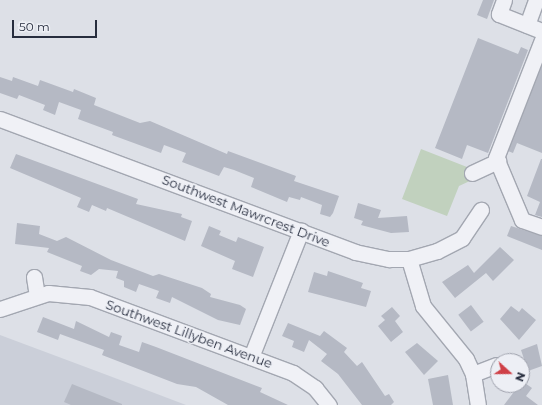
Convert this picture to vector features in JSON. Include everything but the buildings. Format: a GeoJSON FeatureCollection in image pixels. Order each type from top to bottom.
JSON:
{"type":"FeatureCollection","features":[{"type":"Feature","properties":{"kind":"street"},"geometry":{"type":"LineString","coordinates":[[504,0],[499,14],[542,30]]}},
{"type":"Feature","properties":{"kind":"street"},"geometry":{"type":"LineString","coordinates":[[527,25],[536,0]]}},
{"type":"Feature","properties":{"kind":"street"},"geometry":{"type":"LineString","coordinates":[[542,40],[498,161],[522,220],[542,227]]}},
{"type":"Feature","properties":{"kind":"street","name":"Southwest Mawrcrest Drive"},"geometry":{"type":"LineString","coordinates":[[0,119],[355,252],[389,259],[409,259],[437,251],[462,238],[481,210]]}},
{"type":"Feature","properties":{"kind":"street"},"geometry":{"type":"LineString","coordinates":[[472,173],[498,161]]}},
{"type":"Feature","properties":{"kind":"street"},"geometry":{"type":"LineString","coordinates":[[251,357],[300,232]]}},
{"type":"Feature","properties":{"kind":"street"},"geometry":{"type":"LineString","coordinates":[[409,259],[423,306],[466,359],[473,374],[478,405]]}},
{"type":"Feature","properties":{"kind":"street"},"geometry":{"type":"LineString","coordinates":[[34,277],[37,295]]}},
{"type":"Feature","properties":{"kind":"street","name":"Southwest Lillyben Avenue"},"geometry":{"type":"LineString","coordinates":[[0,309],[37,295],[72,293],[90,297],[293,373],[315,388],[329,405]]}},
{"type":"Feature","properties":{"kind":"street"},"geometry":{"type":"LineString","coordinates":[[473,374],[490,367]]}},
{"type":"Feature","properties":{"kind":"shaded area"},"geometry":{"type":"Polygon","coordinates":[[[0,335],[107,375],[186,405],[0,405],[0,335]]]}},
{"type":"Feature","properties":{"kind":"green space"},"geometry":{"type":"Polygon","coordinates":[[[421,149],[467,167],[472,180],[459,186],[447,216],[402,199],[421,149]]]}}]}
